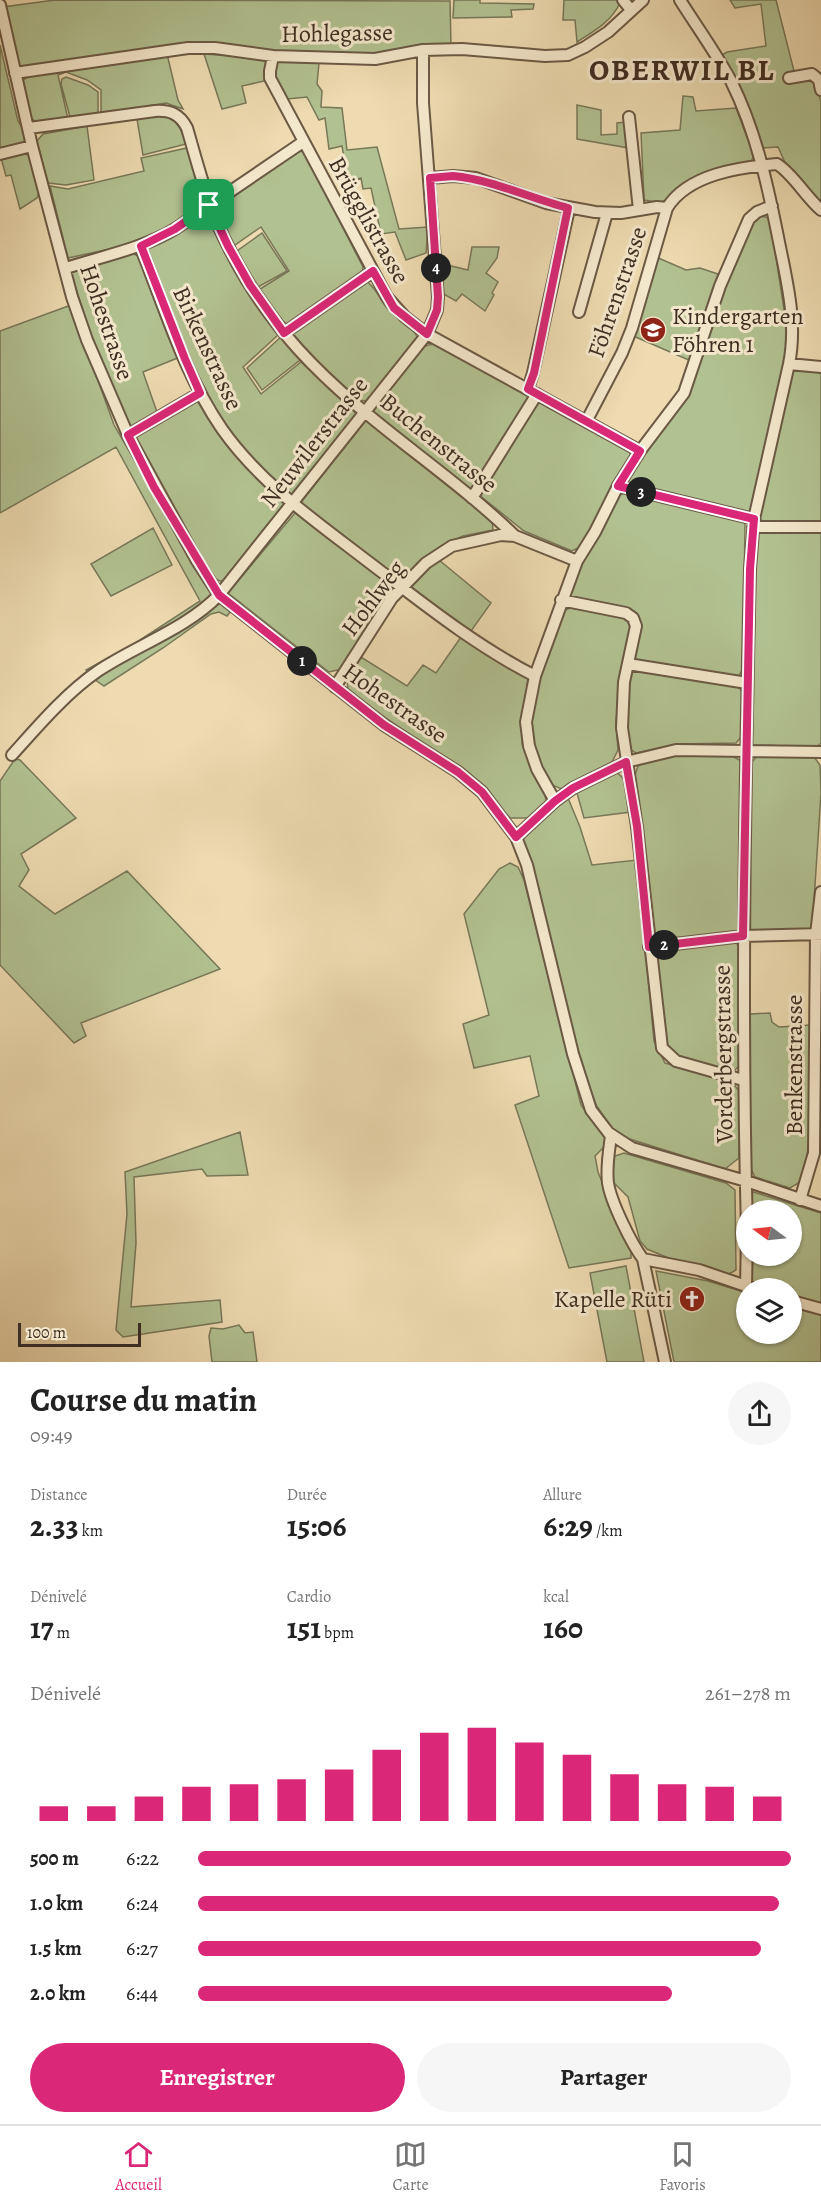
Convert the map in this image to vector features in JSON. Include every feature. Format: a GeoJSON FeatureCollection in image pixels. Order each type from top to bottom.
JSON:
{"type":"FeatureCollection","features":[{"type":"Feature","properties":{"kind":"street"},"geometry":{"type":"LineString","coordinates":[[623,0],[631,10]]}},
{"type":"Feature","properties":{"kind":"street","name":"Hohlegasse"},"geometry":{"type":"LineString","coordinates":[[15,73],[188,48],[215,48],[273,56],[375,59],[423,51],[462,49],[545,56],[568,55],[608,32],[643,0]]}},
{"type":"Feature","properties":{"kind":"street","name":"Vorderbergstrasse"},"geometry":{"type":"LineString","coordinates":[[680,0],[731,82],[755,142],[772,206],[793,326],[793,345],[754,523],[750,569],[743,936],[743,1080],[746,1200]]}},
{"type":"Feature","properties":{"kind":"street","name":"Hohestrasse"},"geometry":{"type":"LineString","coordinates":[[0,5],[32,146],[72,297],[87,340],[128,435],[154,487],[219,595],[384,725],[458,772],[482,792],[516,837],[527,865],[577,1065],[591,1110],[609,1133]]}},
{"type":"Feature","properties":{"kind":"street","name":"Neuwilerstrasse"},"geometry":{"type":"LineString","coordinates":[[12,754],[63,702],[98,671],[188,618],[219,595],[427,334],[437,310],[438,297],[423,103],[423,51]]}},
{"type":"Feature","properties":{"kind":"street","name":"Brügglistrasse"},"geometry":{"type":"LineString","coordinates":[[273,56],[270,78],[394,308],[427,334],[640,451]]}},
{"type":"Feature","properties":{"kind":"street"},"geometry":{"type":"LineString","coordinates":[[789,78],[812,74],[819,80],[821,90]]}},
{"type":"Feature","properties":{"kind":"street","name":"Buchenstrasse"},"geometry":{"type":"LineString","coordinates":[[29,128],[155,111],[170,111],[183,120],[209,205],[228,246],[250,285],[284,333],[336,387],[515,536]]}},
{"type":"Feature","properties":{"kind":"street"},"geometry":{"type":"LineString","coordinates":[[629,117],[639,210]]}},
{"type":"Feature","properties":{"kind":"street"},"geometry":{"type":"LineString","coordinates":[[66,268],[141,246],[175,229],[303,142]]}},
{"type":"Feature","properties":{"kind":"street"},"geometry":{"type":"LineString","coordinates":[[0,154],[32,146]]}},
{"type":"Feature","properties":{"kind":"street"},"geometry":{"type":"LineString","coordinates":[[430,178],[453,176],[476,178],[568,208],[621,213],[657,207],[667,208],[673,199],[717,172],[777,164],[784,168],[798,187],[821,210]]}},
{"type":"Feature","properties":{"kind":"street"},"geometry":{"type":"LineString","coordinates":[[555,801],[537,769],[529,746],[526,722],[535,676],[561,600],[577,561],[595,532],[618,486],[640,451],[684,393],[720,286],[748,219],[757,212],[772,206]]}},
{"type":"Feature","properties":{"kind":"street"},"geometry":{"type":"LineString","coordinates":[[472,498],[532,391],[568,208]]}},
{"type":"Feature","properties":{"kind":"street","name":"Föhrenstrasse"},"geometry":{"type":"LineString","coordinates":[[587,420],[632,328],[667,208]]}},
{"type":"Feature","properties":{"kind":"street"},"geometry":{"type":"LineString","coordinates":[[579,312],[607,213]]}},
{"type":"Feature","properties":{"kind":"street","name":"Birkenstrasse"},"geometry":{"type":"LineString","coordinates":[[141,246],[200,393],[223,430],[242,454],[292,503],[401,587],[501,658],[535,676]]}},
{"type":"Feature","properties":{"kind":"street"},"geometry":{"type":"LineString","coordinates":[[284,333],[373,271]]}},
{"type":"Feature","properties":{"kind":"street"},"geometry":{"type":"LineString","coordinates":[[789,364],[821,367]]}},
{"type":"Feature","properties":{"kind":"street"},"geometry":{"type":"LineString","coordinates":[[128,435],[200,393]]}},
{"type":"Feature","properties":{"kind":"street"},"geometry":{"type":"LineString","coordinates":[[618,486],[754,523],[821,527]]}},
{"type":"Feature","properties":{"kind":"street","name":"Hohlweg"},"geometry":{"type":"LineString","coordinates":[[335,687],[401,587],[426,563],[452,546],[501,535],[515,536],[577,561]]}},
{"type":"Feature","properties":{"kind":"street"},"geometry":{"type":"LineString","coordinates":[[561,600],[626,613],[633,618],[636,626],[624,682],[622,729],[637,826],[662,1048],[676,1061],[743,1080]]}},
{"type":"Feature","properties":{"kind":"street"},"geometry":{"type":"LineString","coordinates":[[628,664],[747,683]]}},
{"type":"Feature","properties":{"kind":"street"},"geometry":{"type":"LineString","coordinates":[[516,837],[555,801],[591,778],[626,762],[676,750],[821,752]]}},
{"type":"Feature","properties":{"kind":"street","name":"Benkenstrasse"},"geometry":{"type":"LineString","coordinates":[[800,1200],[817,1153],[818,934],[821,892]]}},
{"type":"Feature","properties":{"kind":"street"},"geometry":{"type":"LineString","coordinates":[[649,947],[743,936],[818,934]]}},
{"type":"Feature","properties":{"kind":"street"},"geometry":{"type":"LineString","coordinates":[[609,1133],[632,1148],[746,1180],[800,1200]]}},
{"type":"Feature","properties":{"kind":"street"},"geometry":{"type":"LineString","coordinates":[[609,1133],[611,1136],[608,1183],[634,1247],[643,1259],[665,1362]]}},
{"type":"Feature","properties":{"kind":"street"},"geometry":{"type":"LineString","coordinates":[[802,1201],[821,1206]]}},
{"type":"Feature","properties":{"kind":"street"},"geometry":{"type":"LineString","coordinates":[[643,1259],[685,1266],[736,1284]]}},
{"type":"Feature","properties":{"kind":"street"},"geometry":{"type":"LineString","coordinates":[[802,1304],[821,1309]]}},
{"type":"Feature","properties":{"kind":"green space"},"geometry":{"type":"Polygon","coordinates":[[[55,0],[450,1],[451,46],[374,56],[275,52],[224,46],[18,69],[3,7],[55,0]]]}},
{"type":"Feature","properties":{"kind":"green space"},"geometry":{"type":"Polygon","coordinates":[[[454,0],[534,4],[533,9],[511,10],[512,17],[453,18],[454,0]]]}},
{"type":"Feature","properties":{"kind":"green space"},"geometry":{"type":"Polygon","coordinates":[[[564,0],[618,0],[620,3],[607,21],[577,42],[575,20],[563,20],[564,0]]]}},
{"type":"Feature","properties":{"kind":"green space"},"geometry":{"type":"Polygon","coordinates":[[[730,0],[776,0],[796,79],[811,77],[816,82],[821,102],[821,207],[787,167],[778,147],[762,148],[736,87],[719,57],[727,52],[766,46],[761,4],[735,8],[730,0]]]}},
{"type":"Feature","properties":{"kind":"green space"},"geometry":{"type":"Polygon","coordinates":[[[0,45],[18,121],[28,137],[25,144],[0,150],[0,45]]]}},
{"type":"Feature","properties":{"kind":"green space"},"geometry":{"type":"Polygon","coordinates":[[[167,54],[178,100],[183,109],[166,103],[101,114],[101,90],[87,80],[66,72],[58,75],[68,119],[38,123],[31,118],[23,80],[34,73],[167,54]]]}},
{"type":"Feature","properties":{"kind":"green space"},"geometry":{"type":"Polygon","coordinates":[[[204,54],[263,58],[268,63],[269,80],[242,86],[246,103],[222,109],[204,54]]]}},
{"type":"Feature","properties":{"kind":"green space"},"geometry":{"type":"Polygon","coordinates":[[[277,59],[319,63],[317,84],[322,91],[321,107],[342,108],[347,150],[377,147],[399,229],[428,227],[426,253],[406,260],[395,232],[381,234],[371,188],[363,189],[361,178],[348,182],[342,146],[329,149],[325,118],[319,120],[307,97],[287,99],[273,70],[277,59]]]}},
{"type":"Feature","properties":{"kind":"green space"},"geometry":{"type":"Polygon","coordinates":[[[66,77],[88,85],[98,92],[98,114],[70,117],[61,84],[62,79],[66,77]]]}},
{"type":"Feature","properties":{"kind":"green space"},"geometry":{"type":"Polygon","coordinates":[[[683,96],[693,97],[696,111],[736,108],[754,155],[750,164],[712,170],[661,203],[644,200],[641,133],[680,130],[683,96]]]}},
{"type":"Feature","properties":{"kind":"green space"},"geometry":{"type":"Polygon","coordinates":[[[577,105],[601,110],[601,135],[617,134],[617,123],[626,122],[629,148],[577,139],[577,105]]]}},
{"type":"Feature","properties":{"kind":"green space"},"geometry":{"type":"Polygon","coordinates":[[[162,114],[176,122],[186,144],[143,155],[137,119],[162,114]]]}},
{"type":"Feature","properties":{"kind":"green space"},"geometry":{"type":"Polygon","coordinates":[[[87,126],[94,180],[66,185],[48,183],[37,141],[43,134],[87,126]]]}},
{"type":"Feature","properties":{"kind":"green space"},"geometry":{"type":"Polygon","coordinates":[[[187,148],[202,197],[195,211],[166,231],[119,247],[68,258],[50,186],[68,189],[144,171],[141,158],[187,148]]]}},
{"type":"Feature","properties":{"kind":"green space"},"geometry":{"type":"Polygon","coordinates":[[[22,150],[30,155],[39,193],[37,198],[20,209],[11,175],[6,176],[1,158],[22,150]]]}},
{"type":"Feature","properties":{"kind":"green space"},"geometry":{"type":"Polygon","coordinates":[[[300,150],[305,153],[363,267],[362,275],[289,326],[260,289],[289,271],[261,227],[232,247],[214,206],[300,150]]]}},
{"type":"Feature","properties":{"kind":"green space"},"geometry":{"type":"Polygon","coordinates":[[[207,211],[253,300],[278,335],[243,367],[261,394],[301,362],[353,407],[356,416],[291,495],[286,494],[245,450],[222,421],[198,381],[179,338],[147,248],[176,235],[207,211]]]}},
{"type":"Feature","properties":{"kind":"green space"},"geometry":{"type":"Polygon","coordinates":[[[757,215],[770,218],[789,342],[752,516],[623,484],[647,446],[688,397],[721,293],[750,224],[757,215]]]}},
{"type":"Feature","properties":{"kind":"green space"},"geometry":{"type":"Polygon","coordinates":[[[262,233],[287,271],[258,287],[237,251],[262,233]]]}},
{"type":"Feature","properties":{"kind":"green space"},"geometry":{"type":"Polygon","coordinates":[[[472,247],[499,247],[497,258],[486,273],[498,282],[485,311],[462,294],[456,301],[442,293],[439,263],[468,270],[472,247]]]}},
{"type":"Feature","properties":{"kind":"green space"},"geometry":{"type":"Polygon","coordinates":[[[130,252],[140,257],[180,357],[143,372],[158,415],[139,425],[132,426],[126,421],[93,342],[70,270],[130,252]]]}},
{"type":"Feature","properties":{"kind":"green space"},"geometry":{"type":"Polygon","coordinates":[[[656,257],[686,270],[700,268],[718,274],[691,361],[631,335],[656,257]]]}},
{"type":"Feature","properties":{"kind":"green space"},"geometry":{"type":"Polygon","coordinates":[[[365,280],[375,289],[390,311],[412,329],[418,338],[367,401],[357,400],[320,368],[288,334],[365,280]]]}},
{"type":"Feature","properties":{"kind":"green space"},"geometry":{"type":"Polygon","coordinates":[[[71,305],[114,425],[204,581],[216,600],[230,612],[227,616],[219,612],[211,614],[104,686],[91,677],[86,670],[137,642],[200,601],[116,447],[0,513],[0,331],[71,305]]]}},
{"type":"Feature","properties":{"kind":"green space"},"geometry":{"type":"Polygon","coordinates":[[[282,336],[300,360],[262,390],[247,368],[282,336]]]}},
{"type":"Feature","properties":{"kind":"green space"},"geometry":{"type":"Polygon","coordinates":[[[436,343],[531,396],[474,490],[467,489],[373,411],[422,347],[436,343]]]}},
{"type":"Feature","properties":{"kind":"green space"},"geometry":{"type":"Polygon","coordinates":[[[793,370],[821,371],[821,524],[765,524],[759,517],[793,370]]]}},
{"type":"Feature","properties":{"kind":"green space"},"geometry":{"type":"Polygon","coordinates":[[[200,399],[285,504],[226,580],[220,581],[213,578],[196,554],[132,436],[200,399]]]}},
{"type":"Feature","properties":{"kind":"green space"},"geometry":{"type":"Polygon","coordinates":[[[543,400],[629,449],[631,457],[584,545],[572,551],[524,531],[479,495],[535,404],[543,400]]]}},
{"type":"Feature","properties":{"kind":"green space"},"geometry":{"type":"Polygon","coordinates":[[[368,418],[492,520],[493,530],[463,536],[441,546],[405,575],[394,575],[305,509],[302,501],[368,418]]]}},
{"type":"Feature","properties":{"kind":"green space"},"geometry":{"type":"Polygon","coordinates":[[[627,493],[745,522],[743,669],[738,677],[634,659],[640,626],[631,610],[566,598],[581,563],[617,495],[627,493]]]}},
{"type":"Feature","properties":{"kind":"green space"},"geometry":{"type":"Polygon","coordinates":[[[295,513],[300,514],[389,582],[392,591],[342,669],[329,672],[228,593],[295,513]]]}},
{"type":"Feature","properties":{"kind":"green space"},"geometry":{"type":"Polygon","coordinates":[[[153,528],[172,565],[111,596],[91,564],[153,528]]]}},
{"type":"Feature","properties":{"kind":"green space"},"geometry":{"type":"Polygon","coordinates":[[[755,530],[821,530],[821,743],[817,747],[750,745],[755,530]]]}},
{"type":"Feature","properties":{"kind":"green space"},"geometry":{"type":"Polygon","coordinates":[[[439,560],[491,603],[471,631],[415,592],[410,584],[439,560]]]}},
{"type":"Feature","properties":{"kind":"green space"},"geometry":{"type":"Polygon","coordinates":[[[570,608],[625,617],[632,629],[620,678],[616,722],[618,750],[612,762],[562,789],[549,784],[536,759],[530,732],[536,686],[546,655],[563,611],[570,608]]]}},
{"type":"Feature","properties":{"kind":"green space"},"geometry":{"type":"Polygon","coordinates":[[[461,637],[528,677],[522,744],[544,788],[546,801],[528,818],[510,818],[478,783],[348,691],[347,679],[361,657],[407,686],[423,665],[436,673],[461,637]]]}},
{"type":"Feature","properties":{"kind":"green space"},"geometry":{"type":"Polygon","coordinates":[[[633,668],[737,685],[743,693],[742,736],[736,743],[678,744],[636,753],[626,747],[627,692],[633,668]]]}},
{"type":"Feature","properties":{"kind":"green space"},"geometry":{"type":"Polygon","coordinates":[[[658,755],[732,756],[743,762],[740,928],[734,935],[653,942],[634,778],[638,766],[658,755]]]}},
{"type":"Feature","properties":{"kind":"green space"},"geometry":{"type":"Polygon","coordinates":[[[758,755],[814,757],[820,765],[821,793],[812,931],[749,932],[751,763],[758,755]]]}},
{"type":"Feature","properties":{"kind":"green space"},"geometry":{"type":"Polygon","coordinates":[[[15,759],[20,760],[76,818],[21,854],[29,870],[19,886],[55,914],[127,871],[220,969],[81,1023],[86,1036],[74,1043],[0,965],[0,781],[15,759]]]}},
{"type":"Feature","properties":{"kind":"green space"},"geometry":{"type":"Polygon","coordinates":[[[615,772],[626,783],[631,812],[584,818],[577,793],[615,772]]]}},
{"type":"Feature","properties":{"kind":"green space"},"geometry":{"type":"Polygon","coordinates":[[[568,798],[592,865],[637,860],[654,1041],[665,1063],[731,1081],[740,1092],[739,1158],[725,1169],[617,1135],[596,1105],[580,1064],[521,837],[568,798]]]}},
{"type":"Feature","properties":{"kind":"green space"},"geometry":{"type":"Polygon","coordinates":[[[510,863],[518,867],[524,880],[581,1105],[606,1136],[605,1146],[595,1156],[598,1172],[631,1252],[631,1258],[569,1268],[515,1105],[539,1096],[530,1056],[474,1068],[463,1024],[489,1015],[464,914],[499,869],[510,863]]]}},
{"type":"Feature","properties":{"kind":"green space"},"geometry":{"type":"Polygon","coordinates":[[[736,942],[739,948],[739,1066],[732,1073],[678,1057],[667,1049],[653,949],[736,942]]]}},
{"type":"Feature","properties":{"kind":"green space"},"geometry":{"type":"Polygon","coordinates":[[[770,1013],[772,1022],[779,1027],[810,1025],[809,1142],[802,1181],[790,1188],[755,1177],[748,1163],[750,1014],[770,1013]]]}},
{"type":"Feature","properties":{"kind":"green space"},"geometry":{"type":"Polygon","coordinates":[[[240,1132],[248,1175],[207,1176],[202,1169],[134,1177],[136,1243],[131,1307],[220,1300],[222,1322],[123,1337],[116,1330],[127,1214],[125,1172],[240,1132]]]}},
{"type":"Feature","properties":{"kind":"green space"},"geometry":{"type":"Polygon","coordinates":[[[624,1153],[726,1183],[735,1190],[736,1270],[727,1275],[671,1259],[647,1249],[640,1241],[628,1197],[613,1182],[612,1157],[624,1153]]]}},
{"type":"Feature","properties":{"kind":"green space"},"geometry":{"type":"Polygon","coordinates":[[[750,1191],[779,1200],[750,1200],[750,1191]]]}},
{"type":"Feature","properties":{"kind":"green space"},"geometry":{"type":"Polygon","coordinates":[[[802,1207],[821,1213],[821,1305],[802,1299],[802,1278],[749,1278],[749,1266],[802,1266],[802,1207]]]}},
{"type":"Feature","properties":{"kind":"green space"},"geometry":{"type":"Polygon","coordinates":[[[626,1266],[644,1362],[607,1362],[590,1273],[626,1266]]]}},
{"type":"Feature","properties":{"kind":"green space"},"geometry":{"type":"Polygon","coordinates":[[[656,1271],[708,1281],[736,1290],[736,1344],[802,1344],[802,1309],[821,1315],[821,1362],[674,1362],[656,1271]]]}},
{"type":"Feature","properties":{"kind":"green space"},"geometry":{"type":"Polygon","coordinates":[[[239,1325],[245,1333],[253,1332],[257,1362],[212,1362],[209,1336],[211,1328],[223,1329],[239,1325]]]}},
{"type":"Feature","properties":{"kind":"place","name":"Kindergarten Föhren 1"},"geometry":{"type":"Point","coordinates":[653,330]}},
{"type":"Feature","properties":{"kind":"place","name":"Kapelle Rüti"},"geometry":{"type":"Point","coordinates":[692,1299]}},
{"type":"Feature","properties":{"kind":"district","name":"OBERWIL BL"},"geometry":{"type":"Point","coordinates":[682,70]}},
{"type":"Feature","properties":{"kind":"route"},"geometry":{"type":"LineString","coordinates":[[453,176],[476,178],[546,203],[568,208],[534,373],[528,389],[640,451],[618,486],[754,519],[750,569],[743,936],[649,947],[637,826],[626,762],[573,788],[555,801],[516,837],[482,792],[458,772],[384,725],[219,595],[154,487],[128,435],[200,393],[141,246],[175,229],[209,205],[250,285],[284,333],[373,271],[394,308],[427,334],[437,310],[438,297],[430,178],[453,176]]}}]}
